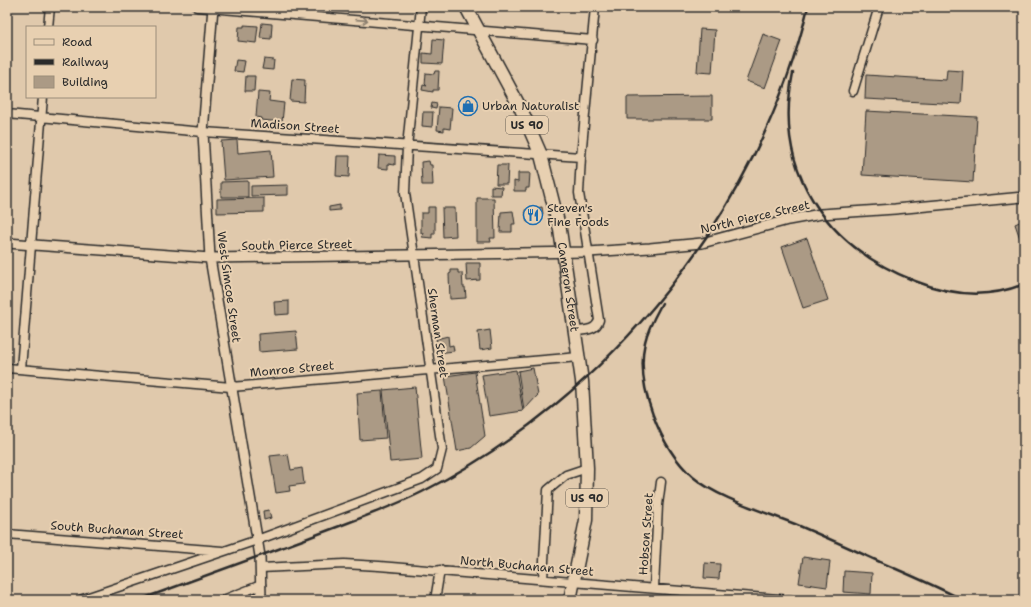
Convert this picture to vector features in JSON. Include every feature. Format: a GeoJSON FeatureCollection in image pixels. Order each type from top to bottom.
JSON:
{"type":"FeatureCollection","features":[{"type":"Feature","properties":{"kind":"main road","name":"Cameron Street"},"geometry":{"type":"LineString","coordinates":[[466,7],[521,110],[541,156],[554,202],[582,381],[587,468]]}},
{"type":"Feature","properties":{"kind":"main road","name":"US 90"},"geometry":{"type":"LineString","coordinates":[[570,600],[586,520],[587,468]]}},
{"type":"Feature","properties":{"kind":"street"},"geometry":{"type":"LineString","coordinates":[[48,26],[50,7]]}},
{"type":"Feature","properties":{"kind":"street"},"geometry":{"type":"LineString","coordinates":[[197,7],[419,24],[593,40]]}},
{"type":"Feature","properties":{"kind":"street","name":"Sherman Street"},"geometry":{"type":"LineString","coordinates":[[80,600],[257,540],[422,479],[437,469],[442,449],[405,193],[407,147],[421,7]]}},
{"type":"Feature","properties":{"kind":"street"},"geometry":{"type":"LineString","coordinates":[[575,331],[593,329],[598,324],[599,320],[579,193],[595,7]]}},
{"type":"Feature","properties":{"kind":"street"},"geometry":{"type":"LineString","coordinates":[[853,91],[879,7]]}},
{"type":"Feature","properties":{"kind":"street","name":"West Simcoe Street"},"geometry":{"type":"LineString","coordinates":[[213,8],[203,132],[210,258],[257,540],[261,568],[261,600]]}},
{"type":"Feature","properties":{"kind":"street"},"geometry":{"type":"LineString","coordinates":[[21,369],[43,98]]}},
{"type":"Feature","properties":{"kind":"street","name":"Madison Street"},"geometry":{"type":"LineString","coordinates":[[7,114],[203,132],[541,156],[581,157]]}},
{"type":"Feature","properties":{"kind":"street","name":"North Pierce Street"},"geometry":{"type":"LineString","coordinates":[[563,252],[650,248],[702,243],[788,220],[821,214],[1024,197]]}},
{"type":"Feature","properties":{"kind":"street","name":"South Pierce Street"},"geometry":{"type":"LineString","coordinates":[[7,243],[210,258],[563,252]]}},
{"type":"Feature","properties":{"kind":"street","name":"Monroe Street"},"geometry":{"type":"LineString","coordinates":[[7,368],[231,387],[579,358]]}},
{"type":"Feature","properties":{"kind":"street"},"geometry":{"type":"LineString","coordinates":[[543,579],[548,490],[560,478],[587,468]]}},
{"type":"Feature","properties":{"kind":"street","name":"Hobson Street"},"geometry":{"type":"LineString","coordinates":[[654,588],[658,505],[661,482]]}},
{"type":"Feature","properties":{"kind":"street","name":"South Buchanan Street"},"geometry":{"type":"LineString","coordinates":[[7,534],[225,551]]}},
{"type":"Feature","properties":{"kind":"street","name":"North Buchanan Street"},"geometry":{"type":"LineString","coordinates":[[261,568],[344,564],[440,570],[654,588],[693,596],[791,600]]}},
{"type":"Feature","properties":{"kind":"street"},"geometry":{"type":"LineString","coordinates":[[435,600],[440,570]]}},
{"type":"Feature","properties":{"kind":"street"},"geometry":{"type":"LineString","coordinates":[[223,600],[261,585]]}},
{"type":"Feature","properties":{"kind":"building"},"geometry":{"type":"Polygon","coordinates":[[[262,23],[272,24],[271,39],[260,38],[262,23]]]}},
{"type":"Feature","properties":{"kind":"building"},"geometry":{"type":"Polygon","coordinates":[[[244,25],[258,26],[256,43],[238,41],[239,27],[244,27],[244,25]]]}},
{"type":"Feature","properties":{"kind":"building"},"geometry":{"type":"Polygon","coordinates":[[[700,29],[715,30],[712,73],[697,72],[700,29]]]}},
{"type":"Feature","properties":{"kind":"building"},"geometry":{"type":"Polygon","coordinates":[[[763,34],[782,41],[765,88],[746,81],[763,34]]]}},
{"type":"Feature","properties":{"kind":"building"},"geometry":{"type":"Polygon","coordinates":[[[433,39],[444,40],[442,64],[423,63],[423,53],[432,54],[433,39]]]}},
{"type":"Feature","properties":{"kind":"building"},"geometry":{"type":"Polygon","coordinates":[[[264,59],[274,60],[273,70],[262,69],[264,59]]]}},
{"type":"Feature","properties":{"kind":"building"},"geometry":{"type":"Polygon","coordinates":[[[236,60],[245,61],[243,72],[234,71],[236,60]]]}},
{"type":"Feature","properties":{"kind":"building"},"geometry":{"type":"Polygon","coordinates":[[[947,70],[963,71],[961,104],[865,99],[866,75],[946,80],[947,70]]]}},
{"type":"Feature","properties":{"kind":"building"},"geometry":{"type":"Polygon","coordinates":[[[435,71],[439,71],[438,90],[433,90],[433,92],[422,90],[423,85],[427,86],[425,84],[426,73],[434,74],[435,71]]]}},
{"type":"Feature","properties":{"kind":"building"},"geometry":{"type":"Polygon","coordinates":[[[246,76],[255,76],[254,91],[245,91],[246,76]]]}},
{"type":"Feature","properties":{"kind":"building"},"geometry":{"type":"Polygon","coordinates":[[[292,79],[305,80],[304,102],[290,101],[292,79]]]}},
{"type":"Feature","properties":{"kind":"building"},"geometry":{"type":"Polygon","coordinates":[[[258,92],[270,93],[269,101],[284,103],[282,122],[261,120],[261,118],[256,117],[258,92]]]}},
{"type":"Feature","properties":{"kind":"building"},"geometry":{"type":"Polygon","coordinates":[[[712,96],[712,119],[627,119],[627,97],[712,96]]]}},
{"type":"Feature","properties":{"kind":"building"},"geometry":{"type":"Polygon","coordinates":[[[432,103],[437,104],[436,109],[431,108],[432,103]]]}},
{"type":"Feature","properties":{"kind":"building"},"geometry":{"type":"Polygon","coordinates":[[[439,107],[452,108],[450,129],[444,128],[444,131],[437,130],[439,107]]]}},
{"type":"Feature","properties":{"kind":"building"},"geometry":{"type":"Polygon","coordinates":[[[866,111],[977,117],[973,182],[862,175],[866,111]]]}},
{"type":"Feature","properties":{"kind":"building"},"geometry":{"type":"Polygon","coordinates":[[[423,112],[433,112],[432,127],[422,126],[423,112]]]}},
{"type":"Feature","properties":{"kind":"building"},"geometry":{"type":"Polygon","coordinates":[[[237,140],[238,153],[271,150],[273,177],[224,180],[221,141],[237,140]]]}},
{"type":"Feature","properties":{"kind":"building"},"geometry":{"type":"Polygon","coordinates":[[[379,155],[395,156],[395,165],[388,164],[388,169],[378,168],[379,155]]]}},
{"type":"Feature","properties":{"kind":"building"},"geometry":{"type":"Polygon","coordinates":[[[337,156],[350,156],[349,177],[336,176],[337,156]]]}},
{"type":"Feature","properties":{"kind":"building"},"geometry":{"type":"Polygon","coordinates":[[[429,161],[430,165],[432,165],[433,185],[422,185],[421,162],[429,161]]]}},
{"type":"Feature","properties":{"kind":"building"},"geometry":{"type":"Polygon","coordinates":[[[497,165],[508,165],[507,184],[496,184],[497,165]]]}},
{"type":"Feature","properties":{"kind":"building"},"geometry":{"type":"Polygon","coordinates":[[[518,173],[530,173],[529,188],[526,188],[526,191],[514,191],[514,181],[518,182],[518,173]]]}},
{"type":"Feature","properties":{"kind":"building"},"geometry":{"type":"Polygon","coordinates":[[[248,181],[248,197],[221,197],[221,182],[248,181]]]}},
{"type":"Feature","properties":{"kind":"building"},"geometry":{"type":"Polygon","coordinates":[[[288,185],[288,195],[251,196],[251,186],[288,185]]]}},
{"type":"Feature","properties":{"kind":"building"},"geometry":{"type":"Polygon","coordinates":[[[491,186],[502,187],[501,195],[491,195],[491,186]]]}},
{"type":"Feature","properties":{"kind":"building"},"geometry":{"type":"Polygon","coordinates":[[[264,198],[264,212],[217,213],[217,199],[264,198]]]}},
{"type":"Feature","properties":{"kind":"building"},"geometry":{"type":"Polygon","coordinates":[[[477,198],[494,198],[495,238],[490,238],[491,242],[477,242],[477,198]]]}},
{"type":"Feature","properties":{"kind":"building"},"geometry":{"type":"Polygon","coordinates":[[[340,205],[340,210],[329,211],[329,207],[340,205]]]}},
{"type":"Feature","properties":{"kind":"building"},"geometry":{"type":"Polygon","coordinates":[[[428,207],[435,207],[435,234],[432,234],[432,238],[422,237],[423,233],[421,233],[421,213],[428,213],[428,207]]]}},
{"type":"Feature","properties":{"kind":"building","name":"Steven's Fine Foods"},"geometry":{"type":"Polygon","coordinates":[[[542,207],[543,214],[537,216],[534,221],[527,222],[525,210],[542,207]]]}},
{"type":"Feature","properties":{"kind":"building"},"geometry":{"type":"Polygon","coordinates":[[[442,208],[455,208],[456,236],[443,237],[442,208]]]}},
{"type":"Feature","properties":{"kind":"building"},"geometry":{"type":"Polygon","coordinates":[[[513,211],[515,224],[512,224],[512,232],[500,232],[501,212],[513,211]]]}},
{"type":"Feature","properties":{"kind":"building"},"geometry":{"type":"Polygon","coordinates":[[[1024,220],[1024,250],[1015,224],[1024,220]]]}},
{"type":"Feature","properties":{"kind":"building"},"geometry":{"type":"Polygon","coordinates":[[[807,238],[828,300],[803,308],[782,247],[807,238]]]}},
{"type":"Feature","properties":{"kind":"building"},"geometry":{"type":"Polygon","coordinates":[[[466,263],[480,263],[480,280],[467,281],[466,263]]]}},
{"type":"Feature","properties":{"kind":"building"},"geometry":{"type":"Polygon","coordinates":[[[451,270],[458,270],[458,273],[462,273],[463,287],[465,287],[466,298],[450,299],[449,274],[451,273],[451,270]]]}},
{"type":"Feature","properties":{"kind":"building"},"geometry":{"type":"Polygon","coordinates":[[[289,301],[289,314],[275,315],[274,302],[289,301]]]}},
{"type":"Feature","properties":{"kind":"building"},"geometry":{"type":"Polygon","coordinates":[[[490,330],[492,348],[480,350],[478,332],[490,330]]]}},
{"type":"Feature","properties":{"kind":"building"},"geometry":{"type":"Polygon","coordinates":[[[296,331],[298,349],[259,352],[258,334],[296,331]]]}},
{"type":"Feature","properties":{"kind":"building"},"geometry":{"type":"Polygon","coordinates":[[[448,336],[449,346],[453,345],[454,351],[438,353],[436,339],[448,336]]]}},
{"type":"Feature","properties":{"kind":"building"},"geometry":{"type":"Polygon","coordinates":[[[533,368],[538,395],[524,410],[518,371],[533,368]]]}},
{"type":"Feature","properties":{"kind":"building"},"geometry":{"type":"Polygon","coordinates":[[[516,370],[523,411],[489,416],[482,375],[516,370]]]}},
{"type":"Feature","properties":{"kind":"building"},"geometry":{"type":"Polygon","coordinates":[[[475,372],[485,436],[471,448],[457,451],[445,376],[475,372]]]}},
{"type":"Feature","properties":{"kind":"building"},"geometry":{"type":"Polygon","coordinates":[[[415,387],[422,459],[390,462],[383,390],[415,387]]]}},
{"type":"Feature","properties":{"kind":"building"},"geometry":{"type":"Polygon","coordinates":[[[382,391],[386,438],[360,440],[357,393],[382,391]]]}},
{"type":"Feature","properties":{"kind":"building"},"geometry":{"type":"Polygon","coordinates":[[[288,454],[291,470],[302,468],[304,484],[289,486],[290,491],[276,493],[270,456],[288,454]]]}},
{"type":"Feature","properties":{"kind":"building"},"geometry":{"type":"Polygon","coordinates":[[[269,510],[271,518],[264,520],[263,511],[269,510]]]}},
{"type":"Feature","properties":{"kind":"building"},"geometry":{"type":"Polygon","coordinates":[[[803,557],[830,561],[827,587],[799,583],[803,557]]]}},
{"type":"Feature","properties":{"kind":"building"},"geometry":{"type":"Polygon","coordinates":[[[705,563],[720,564],[719,579],[704,578],[705,563]]]}},
{"type":"Feature","properties":{"kind":"building"},"geometry":{"type":"Polygon","coordinates":[[[844,571],[872,573],[871,594],[843,592],[844,571]]]}},
{"type":"Feature","properties":{"kind":"railway"},"geometry":{"type":"LineString","coordinates":[[139,600],[380,511],[408,499],[491,452],[555,405],[614,351],[667,291],[714,225],[753,156],[785,83],[808,7]]}},
{"type":"Feature","properties":{"kind":"railway"},"geometry":{"type":"LineString","coordinates":[[793,73],[789,108],[791,142],[799,172],[813,200],[832,225],[855,247],[883,266],[915,281],[928,286],[955,292],[997,292],[1024,284]]}},
{"type":"Feature","properties":{"kind":"railway"},"geometry":{"type":"LineString","coordinates":[[662,303],[654,317],[645,342],[643,359],[647,396],[653,415],[670,450],[681,465],[693,477],[715,492],[728,498],[806,529],[922,580],[963,600]]}},
{"type":"Feature","properties":{"kind":"place","name":"Urban Naturalist"},"geometry":{"type":"Point","coordinates":[468,106]}},
{"type":"Feature","properties":{"kind":"place","name":"Steven's Fine Foods"},"geometry":{"type":"Point","coordinates":[533,215]}}]}
